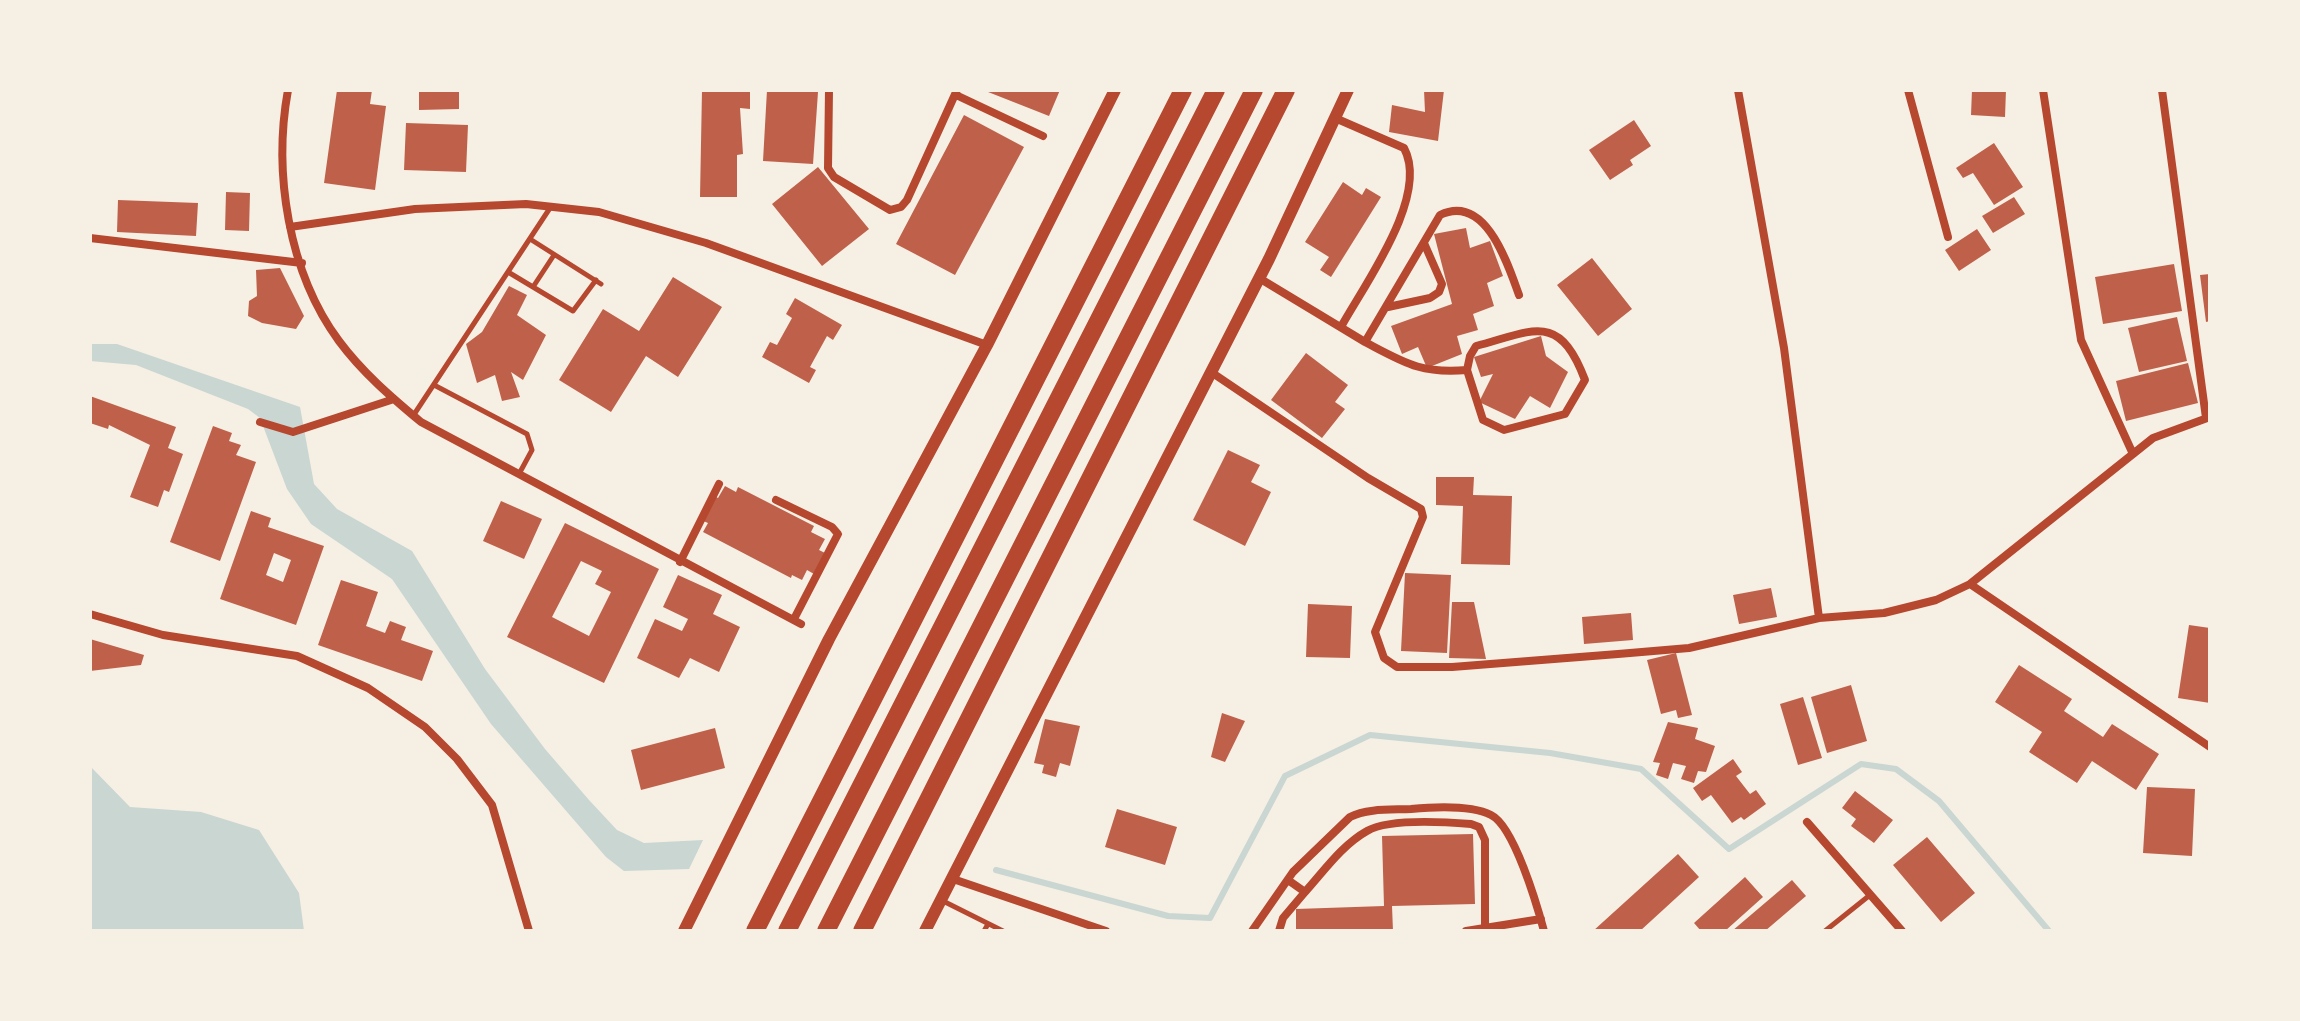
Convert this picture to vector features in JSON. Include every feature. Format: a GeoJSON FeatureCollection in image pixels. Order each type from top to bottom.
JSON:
{"type":"FeatureCollection","features":[{"type":"Feature","properties":{"kind":"highway"},"geometry":{"type":"LineString","coordinates":[[755,931],[1183,90]]}},
{"type":"Feature","properties":{"kind":"highway"},"geometry":{"type":"LineString","coordinates":[[787,931],[1216,90]]}},
{"type":"Feature","properties":{"kind":"highway"},"geometry":{"type":"LineString","coordinates":[[826,931],[1254,90]]}},
{"type":"Feature","properties":{"kind":"highway"},"geometry":{"type":"LineString","coordinates":[[862,931],[1286,90]]}},
{"type":"Feature","properties":{"kind":"street"},"geometry":{"type":"LineString","coordinates":[[288,90],[281,130],[290,227],[309,285],[337,339],[372,380],[413,416],[680,562],[798,622],[838,534],[832,527],[776,500]]}},
{"type":"Feature","properties":{"kind":"street"},"geometry":{"type":"LineString","coordinates":[[829,90],[828,168],[834,177],[890,210],[901,207],[907,200],[957,93],[1043,136]]}},
{"type":"Feature","properties":{"kind":"street"},"geometry":{"type":"LineString","coordinates":[[684,931],[829,639],[987,345],[1115,90]]}},
{"type":"Feature","properties":{"kind":"street"},"geometry":{"type":"LineString","coordinates":[[925,931],[1259,278],[1348,90]]}},
{"type":"Feature","properties":{"kind":"street"},"geometry":{"type":"LineString","coordinates":[[1738,90],[1784,348],[1819,618]]}},
{"type":"Feature","properties":{"kind":"street"},"geometry":{"type":"LineString","coordinates":[[1908,90],[1948,237]]}},
{"type":"Feature","properties":{"kind":"street"},"geometry":{"type":"LineString","coordinates":[[2043,90],[2081,340],[2133,454]]}},
{"type":"Feature","properties":{"kind":"street"},"geometry":{"type":"LineString","coordinates":[[1211,372],[1368,478],[1421,509],[1423,517],[1375,632],[1384,658],[1397,667],[1452,667],[1689,648],[1819,618],[1884,613],[1936,600],[1970,584],[2153,438],[2208,418],[2162,90]]}},
{"type":"Feature","properties":{"kind":"street"},"geometry":{"type":"LineString","coordinates":[[1335,118],[1404,148],[1409,157],[1410,178],[1401,219],[1341,327]]}},
{"type":"Feature","properties":{"kind":"street"},"geometry":{"type":"LineString","coordinates":[[290,227],[415,209],[526,204],[599,212],[706,243],[987,345]]}},
{"type":"Feature","properties":{"kind":"street"},"geometry":{"type":"LineString","coordinates":[[1365,342],[1440,215],[1447,211],[1471,215],[1502,246],[1519,295]]}},
{"type":"Feature","properties":{"kind":"street"},"geometry":{"type":"LineString","coordinates":[[90,238],[302,263]]}},
{"type":"Feature","properties":{"kind":"street"},"geometry":{"type":"LineString","coordinates":[[1388,307],[1430,298],[1439,292],[1442,284],[1424,243]]}},
{"type":"Feature","properties":{"kind":"street"},"geometry":{"type":"LineString","coordinates":[[1259,278],[1365,342],[1414,367],[1437,373],[1467,370]]}},
{"type":"Feature","properties":{"kind":"street"},"geometry":{"type":"LineString","coordinates":[[1541,329],[1555,334],[1579,363],[1585,380],[1565,414],[1504,430],[1483,420],[1467,370],[1476,346],[1541,329]]}},
{"type":"Feature","properties":{"kind":"street"},"geometry":{"type":"LineString","coordinates":[[260,422],[293,432],[394,399]]}},
{"type":"Feature","properties":{"kind":"street"},"geometry":{"type":"LineString","coordinates":[[680,562],[719,484]]}},
{"type":"Feature","properties":{"kind":"street"},"geometry":{"type":"LineString","coordinates":[[1970,584],[2210,747]]}},
{"type":"Feature","properties":{"kind":"street"},"geometry":{"type":"LineString","coordinates":[[90,614],[163,635],[297,656],[368,688],[425,727],[457,759],[492,805],[529,931]]}},
{"type":"Feature","properties":{"kind":"street"},"geometry":{"type":"LineString","coordinates":[[1252,931],[1288,880],[1355,814],[1422,808],[1483,812],[1494,816],[1508,834],[1544,931]]}},
{"type":"Feature","properties":{"kind":"street"},"geometry":{"type":"LineString","coordinates":[[1807,822],[1902,931]]}},
{"type":"Feature","properties":{"kind":"street"},"geometry":{"type":"LineString","coordinates":[[1279,931],[1283,918],[1350,843],[1369,829],[1392,824],[1471,824],[1479,827],[1485,840],[1485,928]]}},
{"type":"Feature","properties":{"kind":"street"},"geometry":{"type":"LineString","coordinates":[[953,879],[1106,931]]}},
{"type":"Feature","properties":{"kind":"street"},"geometry":{"type":"LineString","coordinates":[[1288,880],[1305,892]]}},
{"type":"Feature","properties":{"kind":"street"},"geometry":{"type":"LineString","coordinates":[[1466,931],[1541,919]]}},
{"type":"Feature","properties":{"kind":"lane"},"geometry":{"type":"LineString","coordinates":[[413,416],[551,207]]}},
{"type":"Feature","properties":{"kind":"lane"},"geometry":{"type":"LineString","coordinates":[[508,272],[573,311],[598,282],[530,239]]}},
{"type":"Feature","properties":{"kind":"lane"},"geometry":{"type":"LineString","coordinates":[[533,287],[554,255]]}},
{"type":"Feature","properties":{"kind":"lane"},"geometry":{"type":"LineString","coordinates":[[434,385],[527,434],[532,450],[518,475]]}},
{"type":"Feature","properties":{"kind":"lane"},"geometry":{"type":"LineString","coordinates":[[1825,931],[1870,895]]}},
{"type":"Feature","properties":{"kind":"lane"},"geometry":{"type":"LineString","coordinates":[[941,900],[1003,931]]}},
{"type":"Feature","properties":{"kind":"lane"},"geometry":{"type":"LineString","coordinates":[[984,931],[988,924]]}},
{"type":"Feature","properties":{"kind":"shaded area"},"geometry":{"type":"Polygon","coordinates":[[[90,344],[117,344],[300,407],[314,484],[337,509],[412,551],[485,669],[545,749],[617,830],[644,843],[703,840],[689,869],[624,871],[606,857],[491,724],[392,579],[311,524],[287,489],[260,418],[248,409],[136,365],[90,361],[90,344]]]}},
{"type":"Feature","properties":{"kind":"shaded area"},"geometry":{"type":"Polygon","coordinates":[[[90,766],[130,807],[201,812],[259,830],[299,893],[304,931],[90,931],[90,766]]]}},
{"type":"Feature","properties":{"kind":"building"},"geometry":{"type":"Polygon","coordinates":[[[337,90],[372,90],[370,104],[386,106],[375,190],[324,183],[337,90]]]}},
{"type":"Feature","properties":{"kind":"building"},"geometry":{"type":"Polygon","coordinates":[[[419,90],[459,90],[459,109],[419,110],[419,90]]]}},
{"type":"Feature","properties":{"kind":"building"},"geometry":{"type":"Polygon","coordinates":[[[702,90],[750,90],[750,109],[740,108],[743,154],[737,155],[737,197],[700,197],[702,90]]]}},
{"type":"Feature","properties":{"kind":"building"},"geometry":{"type":"Polygon","coordinates":[[[767,90],[818,92],[813,164],[763,161],[767,90]]]}},
{"type":"Feature","properties":{"kind":"building"},"geometry":{"type":"Polygon","coordinates":[[[983,90],[1060,90],[1049,116],[983,90]]]}},
{"type":"Feature","properties":{"kind":"building"},"geometry":{"type":"Polygon","coordinates":[[[1424,90],[1444,90],[1438,141],[1389,132],[1392,105],[1425,112],[1424,90]]]}},
{"type":"Feature","properties":{"kind":"building"},"geometry":{"type":"Polygon","coordinates":[[[1972,90],[2006,90],[2005,117],[1971,115],[1972,90]]]}},
{"type":"Feature","properties":{"kind":"building"},"geometry":{"type":"Polygon","coordinates":[[[964,115],[1024,147],[955,275],[896,244],[964,115]]]}},
{"type":"Feature","properties":{"kind":"building"},"geometry":{"type":"Polygon","coordinates":[[[1634,120],[1651,146],[1630,160],[1633,165],[1610,180],[1589,150],[1634,120]]]}},
{"type":"Feature","properties":{"kind":"building"},"geometry":{"type":"Polygon","coordinates":[[[406,123],[468,125],[466,172],[404,170],[406,123]]]}},
{"type":"Feature","properties":{"kind":"building"},"geometry":{"type":"Polygon","coordinates":[[[1994,143],[2023,187],[1994,205],[1973,173],[1963,178],[1956,168],[1994,143]]]}},
{"type":"Feature","properties":{"kind":"building"},"geometry":{"type":"Polygon","coordinates":[[[818,167],[869,229],[822,266],[772,204],[818,167]]]}},
{"type":"Feature","properties":{"kind":"building"},"geometry":{"type":"Polygon","coordinates":[[[1343,182],[1362,195],[1366,188],[1381,197],[1331,277],[1320,270],[1329,257],[1305,242],[1343,182]]]}},
{"type":"Feature","properties":{"kind":"building"},"geometry":{"type":"Polygon","coordinates":[[[226,192],[250,193],[249,231],[225,230],[226,192]]]}},
{"type":"Feature","properties":{"kind":"building"},"geometry":{"type":"Polygon","coordinates":[[[2014,197],[2025,214],[1993,233],[1982,216],[2014,197]]]}},
{"type":"Feature","properties":{"kind":"building"},"geometry":{"type":"Polygon","coordinates":[[[118,200],[198,203],[196,236],[117,232],[118,200]]]}},
{"type":"Feature","properties":{"kind":"building"},"geometry":{"type":"Polygon","coordinates":[[[1466,228],[1470,248],[1490,241],[1503,276],[1487,283],[1494,306],[1473,314],[1478,330],[1457,336],[1462,354],[1427,368],[1418,347],[1402,354],[1391,326],[1452,304],[1434,234],[1466,228]]]}},
{"type":"Feature","properties":{"kind":"building"},"geometry":{"type":"Polygon","coordinates":[[[1977,229],[1991,250],[1959,271],[1945,250],[1977,229]]]}},
{"type":"Feature","properties":{"kind":"building"},"geometry":{"type":"Polygon","coordinates":[[[1592,258],[1632,309],[1598,336],[1557,285],[1592,258]]]}},
{"type":"Feature","properties":{"kind":"building"},"geometry":{"type":"Polygon","coordinates":[[[2174,264],[2182,311],[2103,324],[2095,277],[2174,264]]]}},
{"type":"Feature","properties":{"kind":"building"},"geometry":{"type":"Polygon","coordinates":[[[280,268],[304,316],[296,329],[262,323],[248,316],[249,301],[257,296],[256,270],[280,268]]]}},
{"type":"Feature","properties":{"kind":"building"},"geometry":{"type":"Polygon","coordinates":[[[2210,274],[2210,321],[2206,322],[2200,275],[2210,274]]]}},
{"type":"Feature","properties":{"kind":"building"},"geometry":{"type":"Polygon","coordinates":[[[673,277],[722,307],[678,377],[646,356],[611,412],[559,380],[603,309],[639,331],[673,277]]]}},
{"type":"Feature","properties":{"kind":"building"},"geometry":{"type":"Polygon","coordinates":[[[509,286],[527,295],[517,315],[546,335],[523,380],[511,372],[520,397],[502,401],[495,375],[477,383],[466,344],[482,332],[509,286]]]}},
{"type":"Feature","properties":{"kind":"building"},"geometry":{"type":"Polygon","coordinates":[[[795,298],[842,325],[833,340],[827,336],[810,367],[816,370],[809,383],[762,357],[770,342],[777,345],[792,318],[786,314],[795,298]]]}},
{"type":"Feature","properties":{"kind":"building"},"geometry":{"type":"Polygon","coordinates":[[[2177,317],[2187,361],[2139,372],[2128,328],[2177,317]]]}},
{"type":"Feature","properties":{"kind":"building"},"geometry":{"type":"Polygon","coordinates":[[[1541,336],[1546,356],[1568,372],[1550,408],[1530,396],[1515,419],[1479,402],[1493,374],[1481,377],[1474,357],[1541,336]]]}},
{"type":"Feature","properties":{"kind":"building"},"geometry":{"type":"Polygon","coordinates":[[[1306,353],[1348,385],[1335,402],[1345,409],[1322,438],[1271,400],[1306,353]]]}},
{"type":"Feature","properties":{"kind":"building"},"geometry":{"type":"Polygon","coordinates":[[[2188,363],[2198,403],[2126,421],[2116,381],[2188,363]]]}},
{"type":"Feature","properties":{"kind":"building"},"geometry":{"type":"Polygon","coordinates":[[[90,396],[176,427],[168,448],[183,454],[169,492],[164,490],[158,507],[130,497],[150,445],[109,425],[108,429],[90,423],[90,396]]]}},
{"type":"Feature","properties":{"kind":"building"},"geometry":{"type":"Polygon","coordinates":[[[213,426],[232,433],[229,441],[241,445],[236,455],[256,462],[220,561],[170,542],[213,426]]]}},
{"type":"Feature","properties":{"kind":"building"},"geometry":{"type":"Polygon","coordinates":[[[1228,450],[1260,465],[1251,482],[1271,492],[1245,546],[1193,520],[1228,450]]]}},
{"type":"Feature","properties":{"kind":"building"},"geometry":{"type":"Polygon","coordinates":[[[1436,477],[1474,477],[1473,495],[1512,496],[1510,565],[1461,564],[1463,506],[1436,505],[1436,477]]]}},
{"type":"Feature","properties":{"kind":"building"},"geometry":{"type":"Polygon","coordinates":[[[725,486],[736,492],[738,487],[814,526],[811,532],[825,539],[819,550],[825,553],[814,574],[807,570],[802,580],[792,575],[791,578],[703,532],[708,523],[701,520],[714,496],[718,498],[725,486]]]}},
{"type":"Feature","properties":{"kind":"building"},"geometry":{"type":"Polygon","coordinates":[[[501,501],[542,519],[524,559],[483,541],[501,501]]]}},
{"type":"Feature","properties":{"kind":"building"},"geometry":{"type":"Polygon","coordinates":[[[251,511],[271,518],[268,527],[324,546],[296,625],[220,599],[251,511]],[[274,553],[266,575],[283,582],[291,560],[274,553]]]}},
{"type":"Feature","properties":{"kind":"building"},"geometry":{"type":"Polygon","coordinates":[[[565,523],[659,569],[604,683],[507,637],[565,523]],[[581,561],[552,617],[589,636],[611,592],[595,584],[602,571],[581,561]]]}},
{"type":"Feature","properties":{"kind":"building"},"geometry":{"type":"Polygon","coordinates":[[[1405,573],[1451,575],[1447,653],[1401,651],[1405,573]]]}},
{"type":"Feature","properties":{"kind":"building"},"geometry":{"type":"Polygon","coordinates":[[[678,575],[722,595],[713,614],[740,627],[719,672],[690,658],[679,678],[637,658],[655,619],[682,631],[688,619],[663,607],[678,575]]]}},
{"type":"Feature","properties":{"kind":"building"},"geometry":{"type":"Polygon","coordinates":[[[341,580],[378,592],[366,626],[385,633],[390,621],[406,627],[401,640],[433,651],[422,681],[318,645],[341,580]]]}},
{"type":"Feature","properties":{"kind":"building"},"geometry":{"type":"Polygon","coordinates":[[[1771,588],[1777,617],[1739,624],[1733,595],[1771,588]]]}},
{"type":"Feature","properties":{"kind":"building"},"geometry":{"type":"Polygon","coordinates":[[[1452,602],[1474,602],[1486,659],[1449,658],[1452,602]]]}},
{"type":"Feature","properties":{"kind":"building"},"geometry":{"type":"Polygon","coordinates":[[[1308,604],[1352,606],[1350,658],[1306,657],[1308,604]]]}},
{"type":"Feature","properties":{"kind":"building"},"geometry":{"type":"Polygon","coordinates":[[[1631,613],[1633,640],[1584,644],[1582,617],[1631,613]]]}},
{"type":"Feature","properties":{"kind":"building"},"geometry":{"type":"Polygon","coordinates":[[[2189,625],[2210,628],[2210,703],[2178,698],[2189,625]]]}},
{"type":"Feature","properties":{"kind":"building"},"geometry":{"type":"Polygon","coordinates":[[[90,639],[144,655],[141,665],[90,671],[90,639]]]}},
{"type":"Feature","properties":{"kind":"building"},"geometry":{"type":"Polygon","coordinates":[[[1676,653],[1692,715],[1678,718],[1676,710],[1661,714],[1647,660],[1676,653]]]}},
{"type":"Feature","properties":{"kind":"building"},"geometry":{"type":"Polygon","coordinates":[[[2019,665],[2072,699],[2064,711],[2103,737],[2112,724],[2159,754],[2136,790],[2092,761],[2077,783],[2029,752],[2042,732],[1995,702],[2019,665]]]}},
{"type":"Feature","properties":{"kind":"building"},"geometry":{"type":"Polygon","coordinates":[[[1851,685],[1867,741],[1827,753],[1811,697],[1851,685]]]}},
{"type":"Feature","properties":{"kind":"building"},"geometry":{"type":"Polygon","coordinates":[[[1803,697],[1822,758],[1798,765],[1780,704],[1803,697]]]}},
{"type":"Feature","properties":{"kind":"building"},"geometry":{"type":"Polygon","coordinates":[[[1222,713],[1245,721],[1225,762],[1211,757],[1222,713]]]}},
{"type":"Feature","properties":{"kind":"building"},"geometry":{"type":"Polygon","coordinates":[[[1045,719],[1080,726],[1070,766],[1060,763],[1056,777],[1042,773],[1044,765],[1034,763],[1045,719]]]}},
{"type":"Feature","properties":{"kind":"building"},"geometry":{"type":"Polygon","coordinates":[[[1668,722],[1698,728],[1695,739],[1715,746],[1706,772],[1698,771],[1694,783],[1681,779],[1686,766],[1673,763],[1668,779],[1656,775],[1660,763],[1653,762],[1668,722]]]}},
{"type":"Feature","properties":{"kind":"building"},"geometry":{"type":"Polygon","coordinates":[[[715,728],[725,768],[641,790],[631,750],[715,728]]]}},
{"type":"Feature","properties":{"kind":"building"},"geometry":{"type":"Polygon","coordinates":[[[1733,759],[1742,772],[1736,776],[1750,794],[1756,790],[1766,804],[1744,820],[1741,817],[1732,823],[1711,795],[1702,801],[1693,788],[1733,759]]]}},
{"type":"Feature","properties":{"kind":"building"},"geometry":{"type":"Polygon","coordinates":[[[2147,787],[2195,789],[2192,856],[2143,853],[2147,787]]]}},
{"type":"Feature","properties":{"kind":"building"},"geometry":{"type":"Polygon","coordinates":[[[1855,791],[1893,820],[1874,843],[1851,826],[1856,819],[1842,808],[1855,791]]]}},
{"type":"Feature","properties":{"kind":"building"},"geometry":{"type":"Polygon","coordinates":[[[1117,809],[1177,827],[1165,865],[1105,847],[1117,809]]]}},
{"type":"Feature","properties":{"kind":"building"},"geometry":{"type":"Polygon","coordinates":[[[1473,834],[1475,904],[1392,906],[1393,931],[1296,931],[1296,909],[1384,906],[1382,836],[1473,834]]]}},
{"type":"Feature","properties":{"kind":"building"},"geometry":{"type":"Polygon","coordinates":[[[1927,837],[1975,893],[1941,922],[1893,865],[1927,837]]]}},
{"type":"Feature","properties":{"kind":"building"},"geometry":{"type":"Polygon","coordinates":[[[1678,854],[1699,877],[1640,931],[1593,931],[1678,854]]]}},
{"type":"Feature","properties":{"kind":"building"},"geometry":{"type":"Polygon","coordinates":[[[1745,877],[1763,897],[1725,931],[1701,931],[1694,923],[1745,877]]]}},
{"type":"Feature","properties":{"kind":"building"},"geometry":{"type":"Polygon","coordinates":[[[1792,880],[1806,896],[1765,931],[1732,931],[1792,880]]]}},
{"type":"Feature","properties":{"kind":"waterway"},"geometry":{"type":"LineString","coordinates":[[996,870],[1168,916],[1210,918],[1285,776],[1370,735],[1550,753],[1641,769],[1729,849],[1861,764],[1896,769],[1939,801],[2049,931]]}}]}
